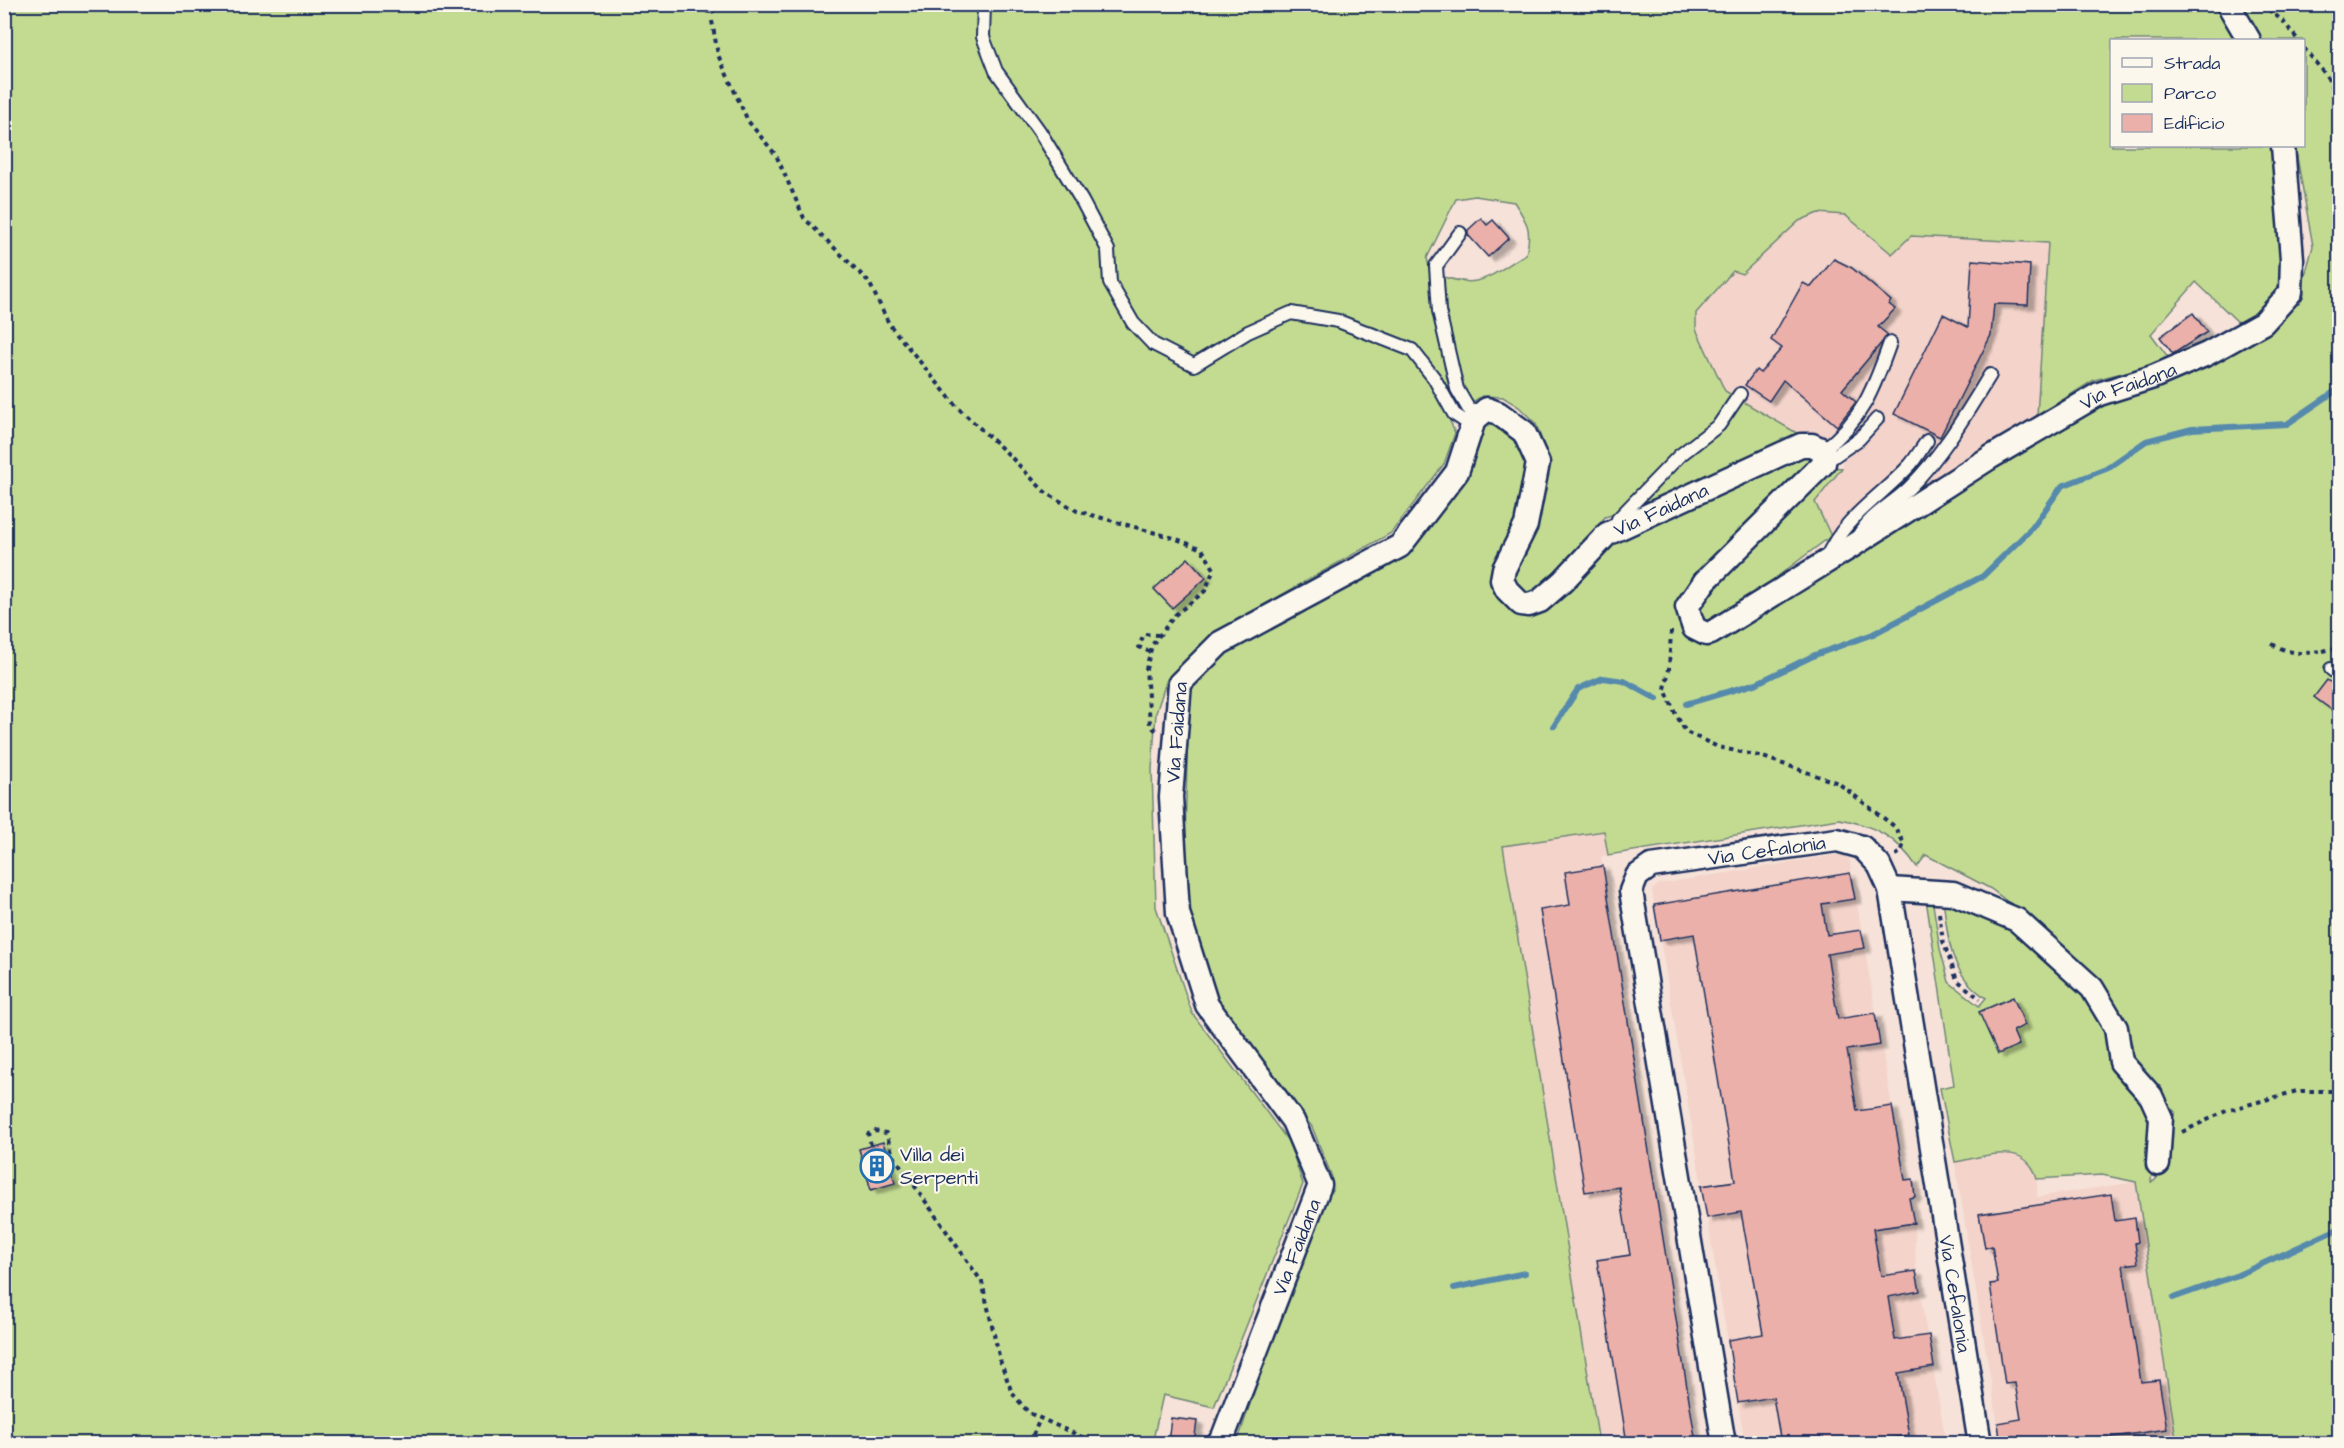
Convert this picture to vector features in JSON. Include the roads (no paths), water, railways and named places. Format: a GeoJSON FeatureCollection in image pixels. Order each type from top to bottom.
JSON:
{"type":"FeatureCollection","features":[{"type":"Feature","properties":{"kind":"street"},"geometry":{"type":"LineString","coordinates":[[2228,4],[2248,39]]}},
{"type":"Feature","properties":{"kind":"street","name":"Via Faidana"},"geometry":{"type":"LineString","coordinates":[[1218,1443],[1227,1426],[1320,1185],[1293,1121],[1207,1005],[1178,913],[1171,797],[1180,683],[1220,643],[1400,546],[1457,472],[1475,421],[1487,409],[1498,413],[1524,432],[1538,463],[1526,525],[1504,569],[1502,580],[1507,590],[1521,604],[1529,605],[1540,601],[1563,581],[1607,534],[1801,445],[1812,445],[1824,456],[1705,581],[1687,607],[1694,628],[1700,632],[1711,633],[1991,457],[2099,394],[2153,377],[2207,354],[2263,323],[2291,292],[2292,260],[2283,147]]}},
{"type":"Feature","properties":{"kind":"street","name":"Via Cefalonia"},"geometry":{"type":"LineString","coordinates":[[1724,1443],[1631,891],[1637,876],[1651,866],[1837,840],[1862,847],[1879,865],[1890,889],[1980,1443]]}},
{"type":"Feature","properties":{"kind":"street"},"geometry":{"type":"LineString","coordinates":[[1890,889],[1953,892],[2017,920],[2092,988],[2116,1028],[2121,1062],[2151,1096],[2161,1118],[2158,1160]]}},
{"type":"Feature","properties":{"kind":"lane"},"geometry":{"type":"LineString","coordinates":[[984,4],[983,37],[996,71],[1040,132],[1082,201],[1108,250],[1110,284],[1133,323],[1153,344],[1194,365],[1248,332],[1291,313],[1338,321],[1412,350],[1434,378],[1454,414],[1475,421]]}},
{"type":"Feature","properties":{"kind":"lane"},"geometry":{"type":"LineString","coordinates":[[1460,233],[1436,266],[1439,311],[1457,389],[1475,421]]}},
{"type":"Feature","properties":{"kind":"lane"},"geometry":{"type":"LineString","coordinates":[[1824,456],[1858,417],[1890,344]]}},
{"type":"Feature","properties":{"kind":"lane"},"geometry":{"type":"LineString","coordinates":[[1852,546],[1865,524],[1878,511],[1908,489],[1935,460],[1990,375]]}},
{"type":"Feature","properties":{"kind":"lane"},"geometry":{"type":"LineString","coordinates":[[1615,531],[1618,519],[1679,456],[1719,425],[1740,394]]}},
{"type":"Feature","properties":{"kind":"lane"},"geometry":{"type":"LineString","coordinates":[[1824,456],[1850,446],[1877,419]]}},
{"type":"Feature","properties":{"kind":"lane"},"geometry":{"type":"LineString","coordinates":[[1824,563],[1834,541],[1863,507],[1911,464],[1927,441]]}},
{"type":"Feature","properties":{"kind":"waterway"},"geometry":{"type":"LineString","coordinates":[[1686,704],[1757,683],[1815,655],[1873,634],[1983,576],[2032,528],[2062,486],[2106,469],[2146,441],[2192,429],[2287,424],[2340,388]]}},
{"type":"Feature","properties":{"kind":"waterway"},"geometry":{"type":"LineString","coordinates":[[1554,726],[1578,689],[1603,678],[1624,681],[1657,699]]}},
{"type":"Feature","properties":{"kind":"waterway"},"geometry":{"type":"LineString","coordinates":[[2173,1298],[2238,1275],[2340,1228]]}},
{"type":"Feature","properties":{"kind":"waterway"},"geometry":{"type":"LineString","coordinates":[[1454,1288],[1525,1273]]}},
{"type":"Feature","properties":{"kind":"place","name":"Villa dei Serpenti"},"geometry":{"type":"Point","coordinates":[877,1166]}}]}
